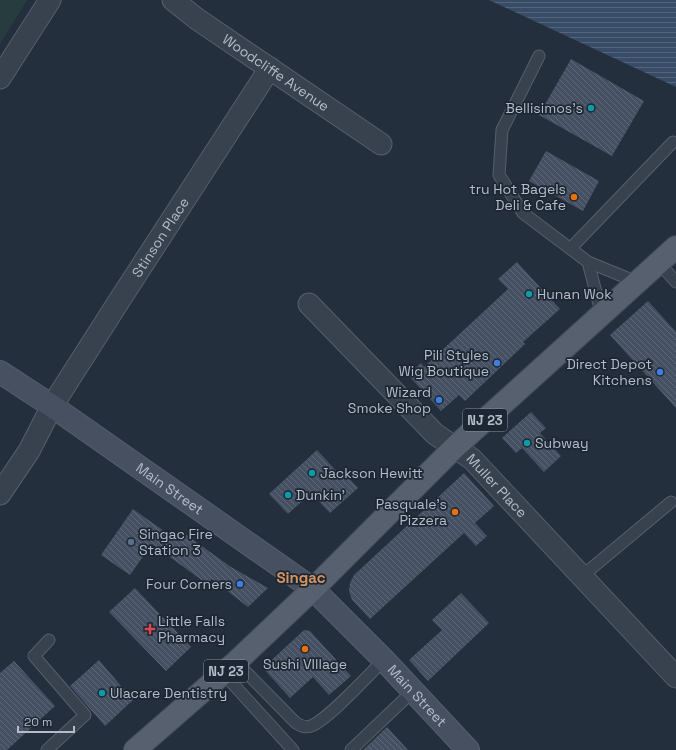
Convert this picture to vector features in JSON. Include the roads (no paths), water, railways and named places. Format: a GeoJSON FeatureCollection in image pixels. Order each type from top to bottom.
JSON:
{"type":"FeatureCollection","features":[{"type":"Feature","properties":{"kind":"main road","name":"NJ 23"},"geometry":{"type":"LineString","coordinates":[[135,750],[229,668],[313,589],[455,447],[676,247]]}},
{"type":"Feature","properties":{"kind":"main road","name":"Main Street"},"geometry":{"type":"LineString","coordinates":[[0,372],[52,406],[313,589],[384,660],[468,750]]}},
{"type":"Feature","properties":{"kind":"street"},"geometry":{"type":"LineString","coordinates":[[0,78],[50,0]]}},
{"type":"Feature","properties":{"kind":"street","name":"Woodcliffe Avenue"},"geometry":{"type":"LineString","coordinates":[[173,0],[196,19],[381,144]]}},
{"type":"Feature","properties":{"kind":"street","name":"Stinson Place"},"geometry":{"type":"LineString","coordinates":[[0,494],[28,451],[52,406],[270,68]]}},
{"type":"Feature","properties":{"kind":"street","name":"Muller Place"},"geometry":{"type":"LineString","coordinates":[[309,304],[435,434],[472,459],[676,677]]}},
{"type":"Feature","properties":{"kind":"lane"},"geometry":{"type":"LineString","coordinates":[[539,56],[502,130],[499,175],[523,213],[588,262],[637,282]]}},
{"type":"Feature","properties":{"kind":"lane"},"geometry":{"type":"LineString","coordinates":[[571,248],[673,142]]}},
{"type":"Feature","properties":{"kind":"lane"},"geometry":{"type":"LineString","coordinates":[[588,262],[602,315]]}},
{"type":"Feature","properties":{"kind":"lane"},"geometry":{"type":"LineString","coordinates":[[659,263],[676,282]]}},
{"type":"Feature","properties":{"kind":"lane"},"geometry":{"type":"LineString","coordinates":[[581,577],[672,502]]}},
{"type":"Feature","properties":{"kind":"lane"},"geometry":{"type":"LineString","coordinates":[[47,750],[85,715],[34,656],[49,640]]}},
{"type":"Feature","properties":{"kind":"lane"},"geometry":{"type":"LineString","coordinates":[[229,668],[296,723],[303,727],[310,726],[325,716],[384,660]]}},
{"type":"Feature","properties":{"kind":"lane"},"geometry":{"type":"LineString","coordinates":[[229,668],[293,750]]}},
{"type":"Feature","properties":{"kind":"lane"},"geometry":{"type":"LineString","coordinates":[[351,750],[413,691]]}},
{"type":"Feature","properties":{"kind":"water"},"geometry":{"type":"Polygon","coordinates":[[[489,0],[676,0],[676,87],[489,0]]]}},
{"type":"Feature","properties":{"kind":"place","name":"Bellisimos's"},"geometry":{"type":"Point","coordinates":[591,108]}},
{"type":"Feature","properties":{"kind":"place","name":"tru Hot Bagels Deli & Cafe"},"geometry":{"type":"Point","coordinates":[574,197]}},
{"type":"Feature","properties":{"kind":"place","name":"Hunan Wok"},"geometry":{"type":"Point","coordinates":[529,294]}},
{"type":"Feature","properties":{"kind":"place","name":"Pili Styles Wig Boutique"},"geometry":{"type":"Point","coordinates":[497,363]}},
{"type":"Feature","properties":{"kind":"place","name":"Direct Depot Kitchens"},"geometry":{"type":"Point","coordinates":[660,372]}},
{"type":"Feature","properties":{"kind":"place","name":"Wizard Smoke Shop"},"geometry":{"type":"Point","coordinates":[439,400]}},
{"type":"Feature","properties":{"kind":"place","name":"Subway"},"geometry":{"type":"Point","coordinates":[527,443]}},
{"type":"Feature","properties":{"kind":"place","name":"Jackson Hewitt"},"geometry":{"type":"Point","coordinates":[312,473]}},
{"type":"Feature","properties":{"kind":"place","name":"Dunkin'"},"geometry":{"type":"Point","coordinates":[288,495]}},
{"type":"Feature","properties":{"kind":"place","name":"Pasquale's Pizzera"},"geometry":{"type":"Point","coordinates":[455,512]}},
{"type":"Feature","properties":{"kind":"place","name":"Singac Fire Station 3"},"geometry":{"type":"Point","coordinates":[131,542]}},
{"type":"Feature","properties":{"kind":"place","name":"Four Corners"},"geometry":{"type":"Point","coordinates":[240,584]}},
{"type":"Feature","properties":{"kind":"place","name":"Little Falls Pharmacy"},"geometry":{"type":"Point","coordinates":[150,629]}},
{"type":"Feature","properties":{"kind":"place","name":"Sushi VIllage"},"geometry":{"type":"Point","coordinates":[305,649]}},
{"type":"Feature","properties":{"kind":"place","name":"Ulacare Dentistry"},"geometry":{"type":"Point","coordinates":[102,693]}},
{"type":"Feature","properties":{"kind":"district","name":"Singac"},"geometry":{"type":"Point","coordinates":[301,577]}}]}
